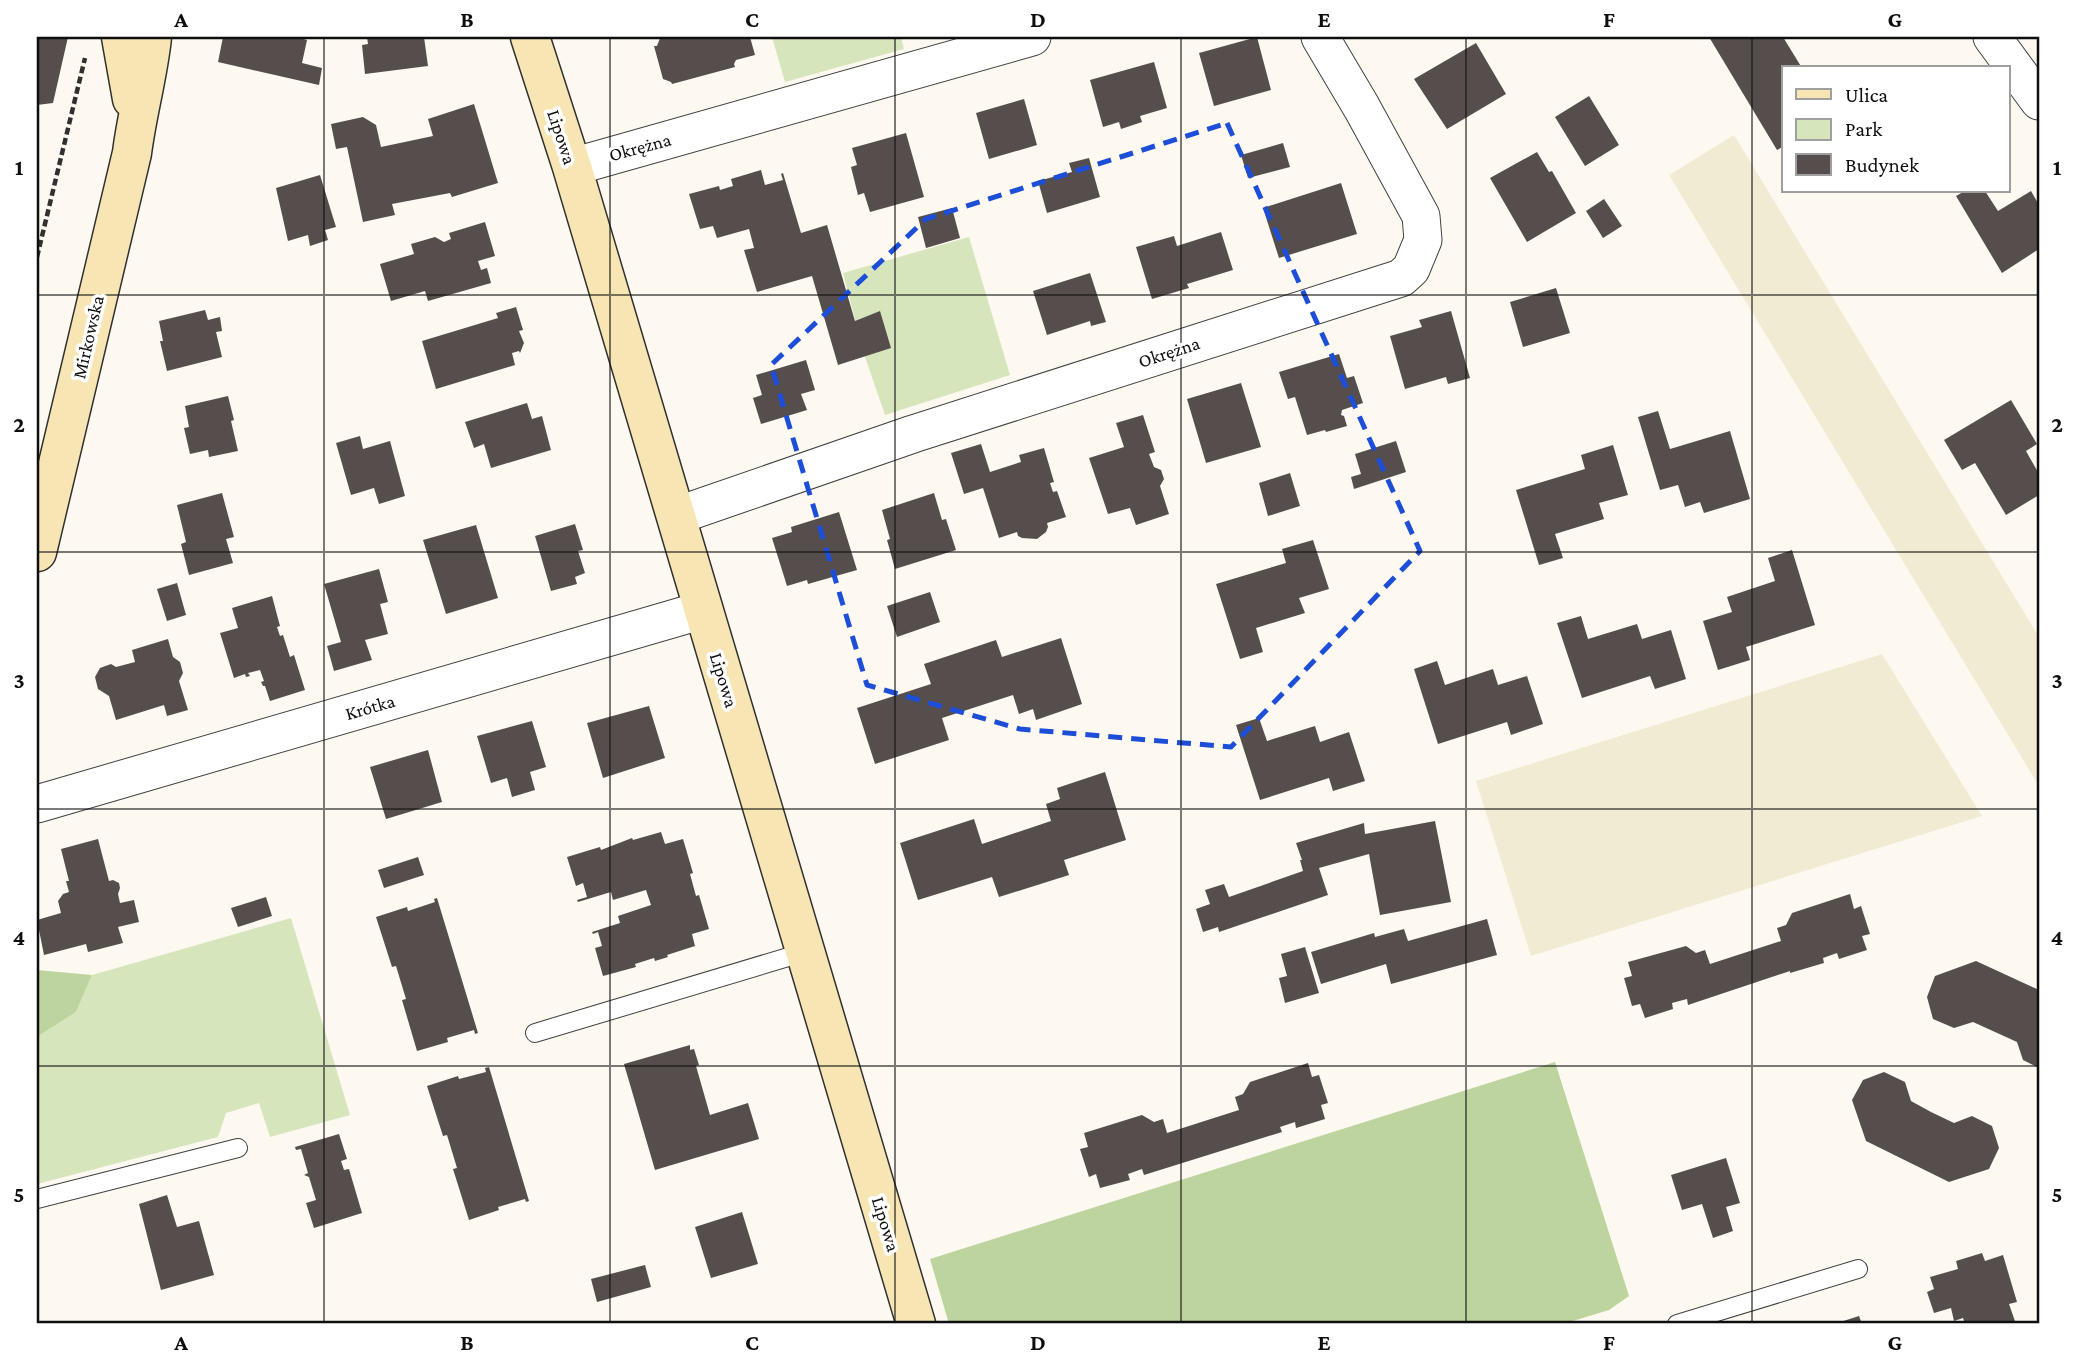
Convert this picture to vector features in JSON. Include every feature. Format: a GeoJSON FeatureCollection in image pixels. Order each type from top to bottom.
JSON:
{"type":"FeatureCollection","features":[{"type":"Feature","properties":{"kind":"street","name":"Mirkowska"},"geometry":{"type":"LineString","coordinates":[[37,552],[132,153],[152,37]]}},
{"type":"Feature","properties":{"kind":"street","name":"Lipowa"},"geometry":{"type":"LineString","coordinates":[[530,37],[572,167],[916,1324]]}},
{"type":"Feature","properties":{"kind":"street","name":"Okrężna"},"geometry":{"type":"LineString","coordinates":[[572,167],[1032,37]]}},
{"type":"Feature","properties":{"kind":"street","name":"Okrężna"},"geometry":{"type":"LineString","coordinates":[[676,516],[913,434],[1401,278],[1411,269],[1423,240],[1421,216],[1320,37]]}},
{"type":"Feature","properties":{"kind":"street"},"geometry":{"type":"LineString","coordinates":[[1992,37],[2039,101]]}},
{"type":"Feature","properties":{"kind":"street","name":"Mirkowska"},"geometry":{"type":"LineString","coordinates":[[104,43],[136,122]]}},
{"type":"Feature","properties":{"kind":"street","name":"Krótka"},"geometry":{"type":"LineString","coordinates":[[37,804],[703,610]]}},
{"type":"Feature","properties":{"kind":"lane"},"geometry":{"type":"LineString","coordinates":[[535,1033],[805,952]]}},
{"type":"Feature","properties":{"kind":"lane"},"geometry":{"type":"LineString","coordinates":[[37,1199],[238,1148]]}},
{"type":"Feature","properties":{"kind":"lane"},"geometry":{"type":"LineString","coordinates":[[1677,1324],[1858,1269]]}},
{"type":"Feature","properties":{"kind":"path"},"geometry":{"type":"LineString","coordinates":[[37,257],[104,43]]}},
{"type":"Feature","properties":{"kind":"highlighted area"},"geometry":{"type":"Polygon","coordinates":[[[1227,123],[1420,551],[1231,747],[1020,729],[867,685],[771,365],[926,219],[1227,123]]]}},
{"type":"Feature","properties":{"kind":"shaded area"},"geometry":{"type":"Polygon","coordinates":[[[1734,135],[2039,637],[2039,786],[1669,175],[1734,135]]]}},
{"type":"Feature","properties":{"kind":"shaded area"},"geometry":{"type":"Polygon","coordinates":[[[1882,654],[1982,816],[1531,956],[1476,781],[1882,654]]]}},
{"type":"Feature","properties":{"kind":"green space"},"geometry":{"type":"Polygon","coordinates":[[[772,37],[901,37],[904,49],[785,82],[772,37]]]}},
{"type":"Feature","properties":{"kind":"green space"},"geometry":{"type":"Polygon","coordinates":[[[969,237],[1010,375],[885,415],[865,357],[843,273],[969,237]]]}},
{"type":"Feature","properties":{"kind":"green space"},"geometry":{"type":"Polygon","coordinates":[[[291,918],[350,1115],[270,1137],[259,1103],[226,1113],[218,1137],[37,1184],[37,1037],[76,1012],[92,975],[291,918]]]}},
{"type":"Feature","properties":{"kind":"green space"},"geometry":{"type":"Polygon","coordinates":[[[37,970],[92,975],[76,1012],[37,1037],[37,970]]]}},
{"type":"Feature","properties":{"kind":"green space"},"geometry":{"type":"Polygon","coordinates":[[[1555,1062],[1629,1296],[1609,1310],[1563,1324],[949,1324],[930,1259],[1555,1062]]]}},
{"type":"Feature","properties":{"kind":"building"},"geometry":{"type":"Polygon","coordinates":[[[37,37],[68,37],[53,103],[37,105],[37,37]]]}},
{"type":"Feature","properties":{"kind":"building"},"geometry":{"type":"Polygon","coordinates":[[[223,37],[297,37],[307,40],[302,63],[322,68],[319,85],[218,62],[223,37]]]}},
{"type":"Feature","properties":{"kind":"building"},"geometry":{"type":"Polygon","coordinates":[[[367,37],[424,37],[428,66],[365,74],[362,45],[368,44],[367,37]]]}},
{"type":"Feature","properties":{"kind":"building"},"geometry":{"type":"Polygon","coordinates":[[[663,37],[750,37],[755,55],[736,60],[735,67],[672,84],[663,79],[654,46],[657,46],[663,37]]]}},
{"type":"Feature","properties":{"kind":"building"},"geometry":{"type":"Polygon","coordinates":[[[1257,37],[1271,90],[1214,106],[1199,53],[1257,37]]]}},
{"type":"Feature","properties":{"kind":"building"},"geometry":{"type":"Polygon","coordinates":[[[1709,37],[1783,37],[1801,66],[1782,66],[1782,147],[1777,150],[1709,37]]]}},
{"type":"Feature","properties":{"kind":"building"},"geometry":{"type":"Polygon","coordinates":[[[1476,43],[1506,94],[1447,129],[1414,79],[1476,43]]]}},
{"type":"Feature","properties":{"kind":"building"},"geometry":{"type":"Polygon","coordinates":[[[1154,62],[1167,108],[1140,116],[1142,122],[1121,129],[1119,122],[1103,127],[1090,80],[1154,62]]]}},
{"type":"Feature","properties":{"kind":"building"},"geometry":{"type":"Polygon","coordinates":[[[1589,96],[1619,145],[1585,166],[1555,117],[1589,96]]]}},
{"type":"Feature","properties":{"kind":"building"},"geometry":{"type":"Polygon","coordinates":[[[1024,99],[1037,145],[989,159],[976,113],[1024,99]]]}},
{"type":"Feature","properties":{"kind":"building"},"geometry":{"type":"Polygon","coordinates":[[[474,104],[498,183],[452,197],[450,193],[392,204],[395,215],[363,222],[347,147],[336,149],[331,124],[363,117],[376,125],[381,147],[433,136],[428,119],[474,104]]]}},
{"type":"Feature","properties":{"kind":"building"},"geometry":{"type":"Polygon","coordinates":[[[906,133],[924,197],[870,212],[864,193],[858,195],[851,167],[857,165],[852,148],[906,133]]]}},
{"type":"Feature","properties":{"kind":"building"},"geometry":{"type":"Polygon","coordinates":[[[1283,143],[1290,167],[1248,178],[1241,155],[1283,143]]]}},
{"type":"Feature","properties":{"kind":"building"},"geometry":{"type":"Polygon","coordinates":[[[1537,152],[1549,172],[1552,171],[1576,213],[1527,242],[1490,178],[1537,152]]]}},
{"type":"Feature","properties":{"kind":"building"},"geometry":{"type":"Polygon","coordinates":[[[1089,158],[1100,197],[1047,213],[1038,181],[1072,172],[1069,163],[1089,158]]]}},
{"type":"Feature","properties":{"kind":"building"},"geometry":{"type":"Polygon","coordinates":[[[761,170],[765,185],[783,180],[783,173],[801,233],[827,225],[855,321],[880,311],[891,348],[838,365],[812,276],[757,292],[744,250],[754,248],[749,229],[717,238],[713,226],[700,229],[689,194],[719,186],[720,190],[733,186],[731,179],[761,170]]]}},
{"type":"Feature","properties":{"kind":"building"},"geometry":{"type":"Polygon","coordinates":[[[320,175],[336,227],[325,230],[328,240],[310,246],[308,235],[288,241],[276,188],[320,175]]]}},
{"type":"Feature","properties":{"kind":"building"},"geometry":{"type":"Polygon","coordinates":[[[1341,183],[1357,234],[1279,258],[1263,208],[1341,183]]]}},
{"type":"Feature","properties":{"kind":"building"},"geometry":{"type":"Polygon","coordinates":[[[2031,191],[2039,205],[2039,249],[2002,273],[1956,196],[1963,192],[1986,192],[1998,211],[2031,191]]]}},
{"type":"Feature","properties":{"kind":"building"},"geometry":{"type":"Polygon","coordinates":[[[1604,199],[1622,226],[1603,238],[1586,211],[1604,199]]]}},
{"type":"Feature","properties":{"kind":"building"},"geometry":{"type":"Polygon","coordinates":[[[952,208],[960,238],[926,248],[918,217],[952,208]]]}},
{"type":"Feature","properties":{"kind":"building"},"geometry":{"type":"Polygon","coordinates":[[[485,222],[495,256],[478,261],[481,270],[487,268],[491,283],[428,301],[425,291],[391,301],[380,264],[414,254],[411,244],[435,237],[444,242],[451,239],[449,233],[485,222]]]}},
{"type":"Feature","properties":{"kind":"building"},"geometry":{"type":"Polygon","coordinates":[[[1221,232],[1233,270],[1187,284],[1189,288],[1152,299],[1136,247],[1174,236],[1177,246],[1221,232]]]}},
{"type":"Feature","properties":{"kind":"building"},"geometry":{"type":"Polygon","coordinates":[[[1090,273],[1106,322],[1091,326],[1090,321],[1047,335],[1033,291],[1090,273]]]}},
{"type":"Feature","properties":{"kind":"building"},"geometry":{"type":"Polygon","coordinates":[[[1556,288],[1570,333],[1523,347],[1510,302],[1556,288]]]}},
{"type":"Feature","properties":{"kind":"building"},"geometry":{"type":"Polygon","coordinates":[[[516,307],[523,330],[519,331],[524,343],[520,353],[512,353],[515,365],[436,389],[422,341],[498,318],[496,313],[516,307]]]}},
{"type":"Feature","properties":{"kind":"building"},"geometry":{"type":"Polygon","coordinates":[[[205,310],[208,320],[220,317],[222,331],[216,332],[222,357],[167,371],[160,341],[163,341],[159,321],[205,310]]]}},
{"type":"Feature","properties":{"kind":"building"},"geometry":{"type":"Polygon","coordinates":[[[1451,311],[1470,378],[1448,384],[1446,377],[1405,389],[1390,336],[1422,327],[1419,320],[1451,311]]]}},
{"type":"Feature","properties":{"kind":"building"},"geometry":{"type":"Polygon","coordinates":[[[1339,354],[1347,378],[1354,376],[1363,403],[1342,410],[1341,415],[1344,416],[1347,426],[1307,435],[1295,397],[1288,399],[1279,372],[1339,354]]]}},
{"type":"Feature","properties":{"kind":"building"},"geometry":{"type":"Polygon","coordinates":[[[806,360],[815,390],[801,394],[807,410],[761,424],[753,398],[762,395],[756,375],[806,360]]]}},
{"type":"Feature","properties":{"kind":"building"},"geometry":{"type":"Polygon","coordinates":[[[1241,383],[1261,447],[1206,463],[1187,399],[1241,383]]]}},
{"type":"Feature","properties":{"kind":"building"},"geometry":{"type":"Polygon","coordinates":[[[228,396],[238,451],[209,457],[208,450],[190,454],[184,428],[189,427],[185,406],[228,396]]]}},
{"type":"Feature","properties":{"kind":"building"},"geometry":{"type":"Polygon","coordinates":[[[2011,400],[2037,444],[2026,451],[2039,474],[2039,495],[2006,515],[1975,463],[1962,470],[1944,440],[2011,400]]]}},
{"type":"Feature","properties":{"kind":"building"},"geometry":{"type":"Polygon","coordinates":[[[527,403],[532,419],[542,416],[551,450],[491,468],[484,444],[474,448],[465,422],[527,403]]]}},
{"type":"Feature","properties":{"kind":"building"},"geometry":{"type":"Polygon","coordinates":[[[1658,411],[1670,449],[1730,431],[1750,499],[1704,513],[1700,502],[1685,507],[1678,485],[1660,490],[1638,417],[1658,411]]]}},
{"type":"Feature","properties":{"kind":"building"},"geometry":{"type":"Polygon","coordinates":[[[1143,415],[1155,452],[1149,454],[1154,467],[1161,470],[1164,479],[1160,486],[1169,514],[1136,525],[1130,508],[1108,514],[1089,458],[1124,447],[1116,423],[1143,415]]]}},
{"type":"Feature","properties":{"kind":"building"},"geometry":{"type":"Polygon","coordinates":[[[360,436],[363,449],[390,441],[405,496],[379,504],[374,488],[351,495],[336,443],[360,436]]]}},
{"type":"Feature","properties":{"kind":"building"},"geometry":{"type":"Polygon","coordinates":[[[1396,441],[1406,472],[1354,489],[1351,477],[1361,474],[1355,454],[1396,441]]]}},
{"type":"Feature","properties":{"kind":"building"},"geometry":{"type":"Polygon","coordinates":[[[981,444],[990,472],[1021,462],[1019,455],[1044,448],[1054,482],[1050,483],[1053,492],[1057,491],[1066,517],[1047,523],[1046,532],[1037,539],[1022,538],[1017,532],[999,538],[983,488],[964,494],[951,453],[981,444]]]}},
{"type":"Feature","properties":{"kind":"building"},"geometry":{"type":"Polygon","coordinates":[[[1613,445],[1628,495],[1599,503],[1604,519],[1555,534],[1563,558],[1539,565],[1516,490],[1585,469],[1581,455],[1613,445]]]}},
{"type":"Feature","properties":{"kind":"building"},"geometry":{"type":"Polygon","coordinates":[[[1290,473],[1300,506],[1268,516],[1259,483],[1290,473]]]}},
{"type":"Feature","properties":{"kind":"building"},"geometry":{"type":"Polygon","coordinates":[[[222,493],[234,537],[226,539],[233,563],[189,575],[181,544],[186,542],[177,505],[222,493]]]}},
{"type":"Feature","properties":{"kind":"building"},"geometry":{"type":"Polygon","coordinates":[[[934,493],[942,520],[946,519],[956,550],[895,569],[882,510],[934,493]]]}},
{"type":"Feature","properties":{"kind":"building"},"geometry":{"type":"Polygon","coordinates":[[[839,512],[857,570],[808,584],[807,580],[787,586],[772,538],[792,532],[791,527],[839,512]]]}},
{"type":"Feature","properties":{"kind":"building"},"geometry":{"type":"Polygon","coordinates":[[[575,524],[583,550],[578,551],[585,573],[575,577],[577,584],[551,591],[535,536],[575,524]]]}},
{"type":"Feature","properties":{"kind":"building"},"geometry":{"type":"Polygon","coordinates":[[[476,525],[498,598],[446,614],[423,540],[476,525]]]}},
{"type":"Feature","properties":{"kind":"building"},"geometry":{"type":"Polygon","coordinates":[[[1313,540],[1329,589],[1299,598],[1305,613],[1256,628],[1263,652],[1240,659],[1216,584],[1286,563],[1282,549],[1313,540]]]}},
{"type":"Feature","properties":{"kind":"building"},"geometry":{"type":"Polygon","coordinates":[[[1792,550],[1815,625],[1746,647],[1750,660],[1718,670],[1703,621],[1732,612],[1727,597],[1775,581],[1768,558],[1792,550]]]}},
{"type":"Feature","properties":{"kind":"building"},"geometry":{"type":"Polygon","coordinates":[[[379,569],[388,602],[380,604],[388,634],[365,640],[372,660],[334,671],[327,646],[341,642],[324,584],[379,569]]]}},
{"type":"Feature","properties":{"kind":"building"},"geometry":{"type":"Polygon","coordinates":[[[177,583],[186,615],[167,621],[157,589],[177,583]]]}},
{"type":"Feature","properties":{"kind":"building"},"geometry":{"type":"Polygon","coordinates":[[[930,592],[940,622],[897,637],[887,606],[930,592]]]}},
{"type":"Feature","properties":{"kind":"building"},"geometry":{"type":"Polygon","coordinates":[[[272,596],[280,636],[283,635],[290,657],[294,655],[305,690],[270,701],[261,682],[264,681],[260,670],[248,673],[250,676],[246,677],[245,674],[234,678],[220,633],[238,628],[232,608],[272,596]]]}},
{"type":"Feature","properties":{"kind":"building"},"geometry":{"type":"Polygon","coordinates":[[[1581,616],[1588,639],[1637,624],[1642,639],[1671,630],[1686,679],[1655,689],[1650,676],[1582,698],[1557,623],[1581,616]]]}},
{"type":"Feature","properties":{"kind":"building"},"geometry":{"type":"Polygon","coordinates":[[[1061,638],[1082,704],[1036,720],[1033,709],[1019,714],[1013,695],[942,718],[949,740],[875,764],[857,708],[931,684],[924,664],[996,640],[1002,657],[1061,638]]]}},
{"type":"Feature","properties":{"kind":"building"},"geometry":{"type":"Polygon","coordinates":[[[168,639],[173,657],[180,662],[183,673],[179,681],[188,710],[167,716],[164,705],[116,720],[109,696],[98,689],[95,677],[100,668],[135,662],[132,650],[168,639]]]}},
{"type":"Feature","properties":{"kind":"building"},"geometry":{"type":"Polygon","coordinates":[[[1437,661],[1445,685],[1493,669],[1498,685],[1527,676],[1543,724],[1511,735],[1507,722],[1438,744],[1414,669],[1437,661]]]}},
{"type":"Feature","properties":{"kind":"building"},"geometry":{"type":"Polygon","coordinates":[[[649,706],[665,758],[603,778],[587,723],[649,706]]]}},
{"type":"Feature","properties":{"kind":"building"},"geometry":{"type":"Polygon","coordinates":[[[1259,718],[1267,741],[1315,726],[1320,742],[1349,732],[1365,781],[1333,791],[1329,778],[1260,800],[1236,725],[1259,718]]]}},
{"type":"Feature","properties":{"kind":"building"},"geometry":{"type":"Polygon","coordinates":[[[532,721],[546,767],[530,772],[535,790],[512,797],[507,778],[491,783],[477,736],[532,721]]]}},
{"type":"Feature","properties":{"kind":"building"},"geometry":{"type":"Polygon","coordinates":[[[428,750],[442,802],[386,819],[370,767],[428,750]]]}},
{"type":"Feature","properties":{"kind":"building"},"geometry":{"type":"Polygon","coordinates":[[[1105,772],[1126,840],[1064,860],[1069,875],[999,897],[992,877],[918,900],[900,843],[974,819],[982,844],[1051,821],[1046,804],[1060,799],[1057,788],[1105,772]]]}},
{"type":"Feature","properties":{"kind":"building"},"geometry":{"type":"Polygon","coordinates":[[[1435,821],[1451,902],[1380,915],[1369,854],[1319,868],[1328,895],[1219,932],[1218,927],[1203,932],[1196,909],[1210,904],[1205,890],[1224,884],[1229,897],[1303,871],[1296,843],[1364,823],[1365,834],[1435,821]]]}},
{"type":"Feature","properties":{"kind":"building"},"geometry":{"type":"Polygon","coordinates":[[[661,832],[665,844],[683,839],[693,873],[690,874],[696,896],[699,895],[709,929],[692,934],[695,946],[603,976],[595,948],[602,946],[598,932],[592,932],[620,923],[618,916],[651,905],[646,890],[613,900],[611,892],[578,902],[577,900],[587,897],[583,883],[576,886],[567,857],[661,832]]]}},
{"type":"Feature","properties":{"kind":"building"},"geometry":{"type":"Polygon","coordinates":[[[98,839],[109,881],[119,883],[120,903],[134,900],[139,922],[118,927],[123,943],[88,952],[86,944],[44,955],[37,920],[61,913],[58,901],[63,894],[69,892],[61,849],[98,839]]]}},
{"type":"Feature","properties":{"kind":"building"},"geometry":{"type":"Polygon","coordinates":[[[418,857],[424,875],[384,888],[378,870],[418,857]]]}},
{"type":"Feature","properties":{"kind":"building"},"geometry":{"type":"Polygon","coordinates":[[[1850,894],[1854,909],[1861,906],[1870,934],[1862,936],[1867,950],[1839,959],[1837,953],[1823,958],[1824,963],[1790,971],[1688,1005],[1687,999],[1672,1003],[1673,1009],[1645,1018],[1640,1004],[1632,1006],[1624,978],[1632,976],[1628,962],[1686,946],[1696,953],[1705,950],[1710,964],[1781,941],[1777,928],[1786,925],[1792,913],[1850,894]]]}},
{"type":"Feature","properties":{"kind":"building"},"geometry":{"type":"Polygon","coordinates":[[[266,897],[272,916],[238,927],[231,908],[266,897]]]}},
{"type":"Feature","properties":{"kind":"building"},"geometry":{"type":"Polygon","coordinates":[[[437,898],[478,1033],[475,1034],[474,1030],[447,1038],[448,1042],[417,1051],[402,1000],[406,999],[396,966],[392,967],[376,917],[407,907],[408,911],[435,902],[434,899],[437,898]]]}},
{"type":"Feature","properties":{"kind":"building"},"geometry":{"type":"Polygon","coordinates":[[[1487,919],[1497,955],[1391,984],[1386,964],[1321,984],[1311,952],[1374,933],[1375,937],[1404,929],[1408,941],[1487,919]]]}},
{"type":"Feature","properties":{"kind":"building"},"geometry":{"type":"Polygon","coordinates":[[[1305,947],[1319,993],[1285,1003],[1279,978],[1287,976],[1281,954],[1305,947]]]}},
{"type":"Feature","properties":{"kind":"building"},"geometry":{"type":"Polygon","coordinates":[[[1976,961],[2039,990],[2039,1068],[2023,1060],[2017,1042],[1973,1022],[1954,1028],[1933,1019],[1927,997],[1935,976],[1976,961]]]}},
{"type":"Feature","properties":{"kind":"building"},"geometry":{"type":"Polygon","coordinates":[[[690,1045],[699,1065],[696,1066],[710,1115],[748,1103],[759,1139],[655,1170],[624,1064],[690,1045]]]}},
{"type":"Feature","properties":{"kind":"building"},"geometry":{"type":"Polygon","coordinates":[[[1308,1063],[1312,1077],[1319,1075],[1328,1103],[1321,1105],[1325,1119],[1296,1128],[1295,1122],[1280,1127],[1282,1132],[1144,1175],[1142,1169],[1128,1174],[1130,1180],[1100,1188],[1096,1174],[1089,1177],[1080,1149],[1088,1147],[1084,1133],[1142,1115],[1154,1122],[1163,1119],[1167,1133],[1239,1110],[1235,1097],[1243,1094],[1250,1082],[1308,1063]]]}},
{"type":"Feature","properties":{"kind":"building"},"geometry":{"type":"Polygon","coordinates":[[[489,1067],[529,1201],[526,1202],[525,1199],[498,1207],[499,1210],[469,1220],[453,1169],[457,1168],[447,1135],[443,1136],[427,1086],[458,1076],[459,1079],[486,1072],[485,1068],[489,1067]]]}},
{"type":"Feature","properties":{"kind":"building"},"geometry":{"type":"Polygon","coordinates":[[[1884,1072],[1905,1082],[1911,1101],[1931,1112],[1954,1123],[1972,1116],[1992,1126],[1999,1148],[1989,1169],[1949,1182],[1866,1141],[1852,1100],[1863,1080],[1884,1072]]]}},
{"type":"Feature","properties":{"kind":"building"},"geometry":{"type":"Polygon","coordinates":[[[339,1134],[347,1159],[341,1161],[344,1170],[349,1169],[362,1213],[314,1228],[306,1203],[316,1200],[309,1177],[304,1175],[308,1173],[301,1149],[296,1150],[295,1147],[339,1134]]]}},
{"type":"Feature","properties":{"kind":"building"},"geometry":{"type":"Polygon","coordinates":[[[1726,1158],[1740,1203],[1726,1207],[1733,1231],[1713,1238],[1702,1204],[1682,1210],[1671,1175],[1726,1158]]]}},
{"type":"Feature","properties":{"kind":"building"},"geometry":{"type":"Polygon","coordinates":[[[167,1195],[177,1227],[199,1221],[214,1275],[161,1290],[139,1204],[167,1195]]]}},
{"type":"Feature","properties":{"kind":"building"},"geometry":{"type":"Polygon","coordinates":[[[742,1212],[758,1264],[711,1278],[695,1227],[742,1212]]]}},
{"type":"Feature","properties":{"kind":"building"},"geometry":{"type":"Polygon","coordinates":[[[1982,1253],[1985,1261],[2003,1255],[2017,1302],[2009,1304],[2016,1324],[1965,1324],[1963,1318],[1954,1321],[1951,1308],[1934,1313],[1927,1292],[1934,1289],[1930,1277],[1958,1269],[1956,1261],[1982,1253]]]}},
{"type":"Feature","properties":{"kind":"building"},"geometry":{"type":"Polygon","coordinates":[[[645,1265],[651,1287],[597,1302],[591,1279],[645,1265]]]}},
{"type":"Feature","properties":{"kind":"building"},"geometry":{"type":"Polygon","coordinates":[[[1859,1316],[1862,1324],[1834,1324],[1859,1316]]]}}]}
